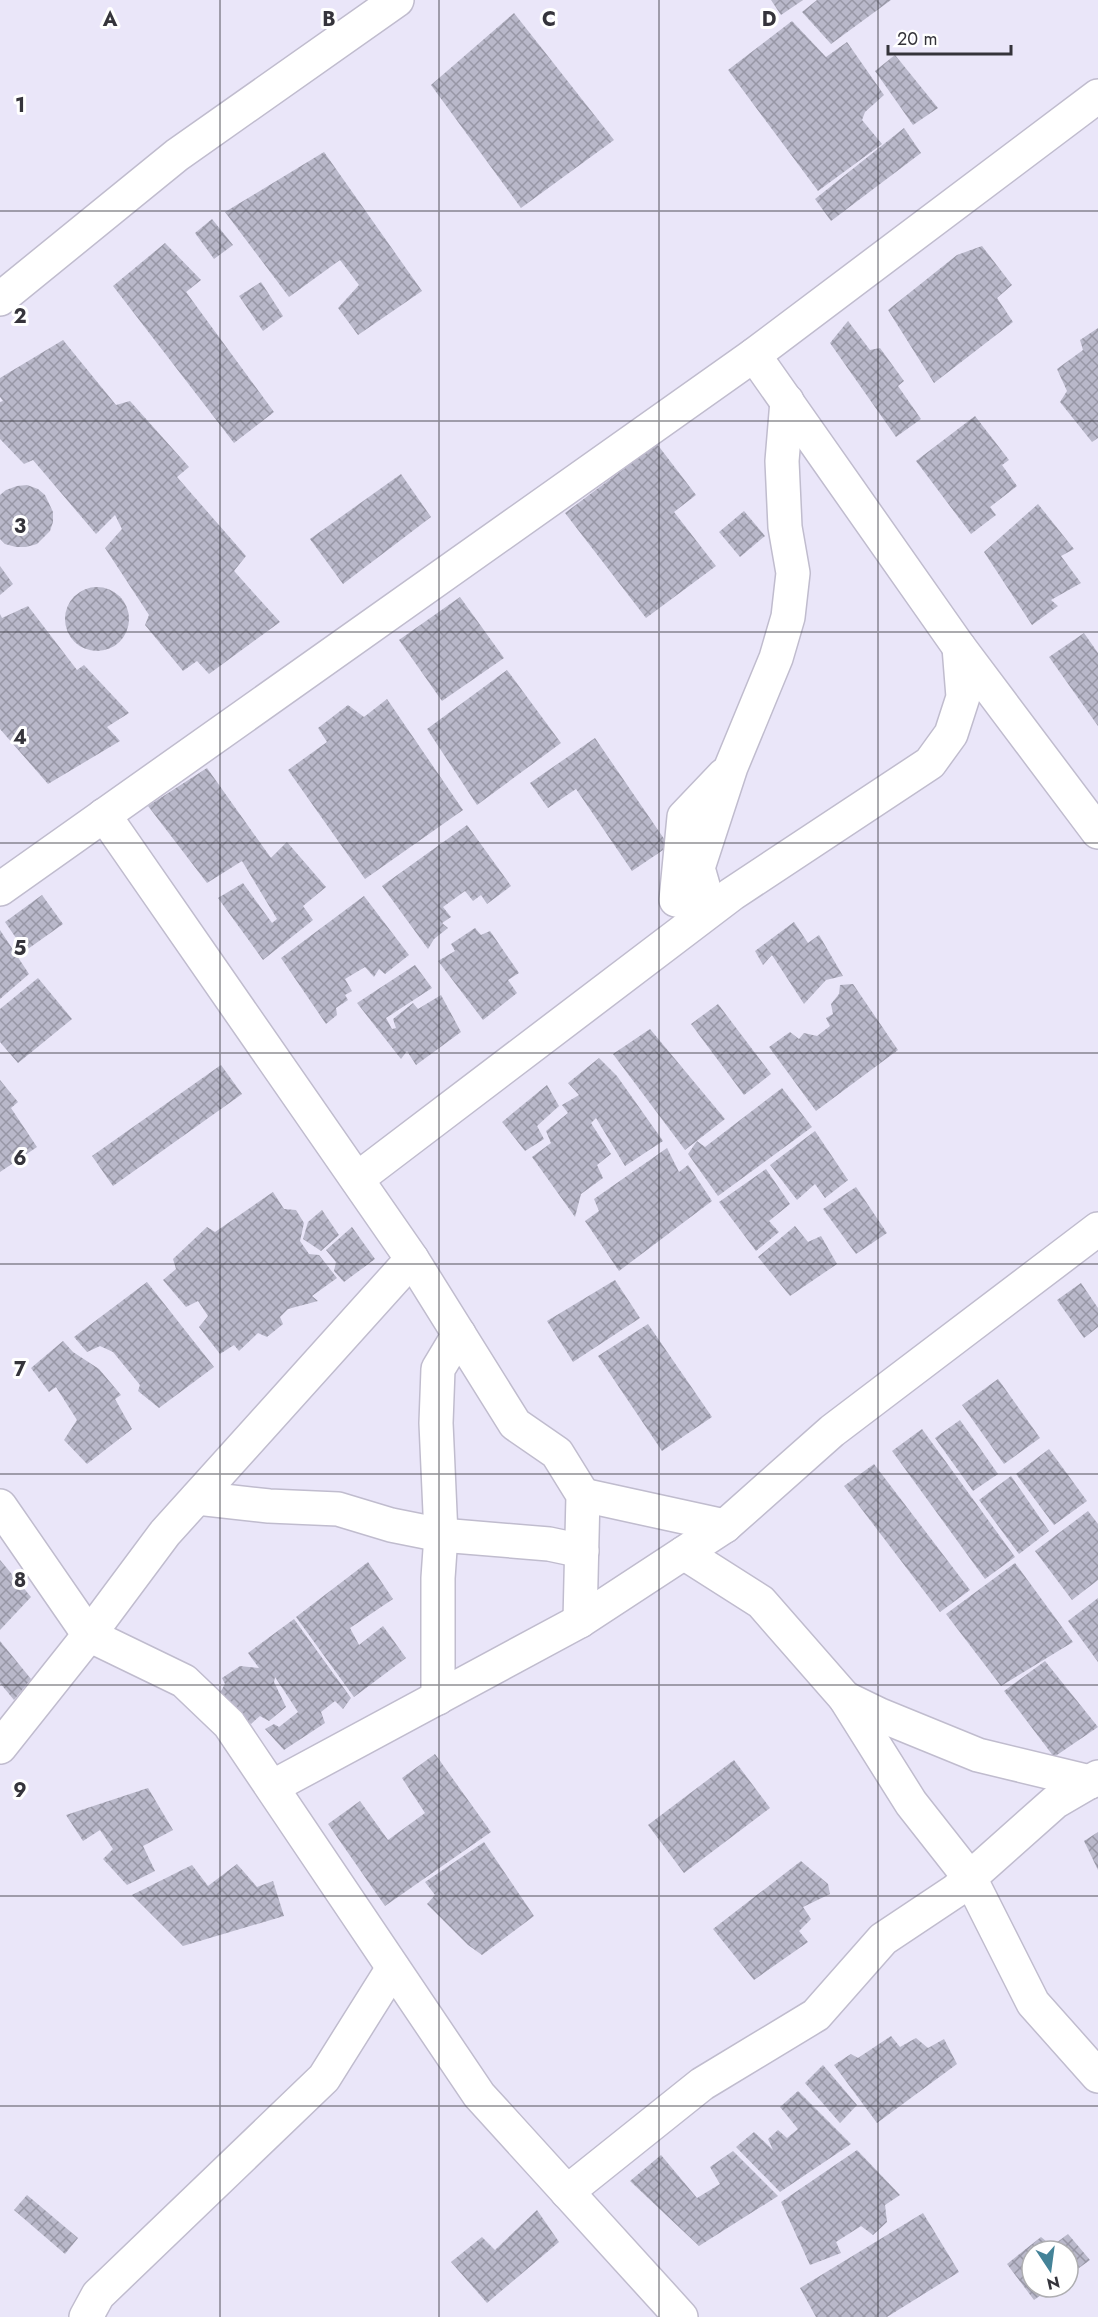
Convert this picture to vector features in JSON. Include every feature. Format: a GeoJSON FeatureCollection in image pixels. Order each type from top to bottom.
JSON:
{"type":"FeatureCollection","features":[{"type":"Feature","properties":{"kind":"street"},"geometry":{"type":"LineString","coordinates":[[0,299],[177,155],[397,0]]}},
{"type":"Feature","properties":{"kind":"street"},"geometry":{"type":"LineString","coordinates":[[0,889],[754,355],[1098,96]]}},
{"type":"Feature","properties":{"kind":"street"},"geometry":{"type":"LineString","coordinates":[[754,355],[959,647],[1098,832]]}},
{"type":"Feature","properties":{"kind":"street"},"geometry":{"type":"LineString","coordinates":[[710,910],[698,868],[731,767],[776,658],[788,616],[793,573],[784,527],[782,461],[786,401]]}},
{"type":"Feature","properties":{"kind":"street"},"geometry":{"type":"LineString","coordinates":[[357,1179],[710,910],[930,763],[951,734],[963,697],[959,647]]}},
{"type":"Feature","properties":{"kind":"street"},"geometry":{"type":"LineString","coordinates":[[676,900],[684,817],[731,767]]}},
{"type":"Feature","properties":{"kind":"street"},"geometry":{"type":"LineString","coordinates":[[104,815],[412,1259],[515,1425],[557,1453],[583,1495],[580,1621]]}},
{"type":"Feature","properties":{"kind":"street"},"geometry":{"type":"LineString","coordinates":[[272,1787],[580,1621],[725,1526],[832,1431],[1098,1229]]}},
{"type":"Feature","properties":{"kind":"street"},"geometry":{"type":"LineString","coordinates":[[0,1747],[89,1635],[165,1533],[412,1259]]}},
{"type":"Feature","properties":{"kind":"street"},"geometry":{"type":"LineString","coordinates":[[438,1698],[438,1578],[441,1535],[436,1423],[438,1369],[459,1334]]}},
{"type":"Feature","properties":{"kind":"street"},"geometry":{"type":"LineString","coordinates":[[583,1495],[725,1526]]}},
{"type":"Feature","properties":{"kind":"street"},"geometry":{"type":"LineString","coordinates":[[197,1498],[269,1506],[338,1509],[391,1525],[441,1535],[549,1544],[582,1551]]}},
{"type":"Feature","properties":{"kind":"street"},"geometry":{"type":"LineString","coordinates":[[0,1506],[89,1635],[184,1681],[229,1724],[479,2095],[681,2317]]}},
{"type":"Feature","properties":{"kind":"street"},"geometry":{"type":"LineString","coordinates":[[684,1553],[761,1602],[845,1698],[911,1803],[970,1878],[1033,2003],[1098,2076]]}},
{"type":"Feature","properties":{"kind":"street"},"geometry":{"type":"LineString","coordinates":[[845,1698],[880,1715],[978,1755],[1094,1779]]}},
{"type":"Feature","properties":{"kind":"street"},"geometry":{"type":"LineString","coordinates":[[567,2192],[702,2084],[816,2015],[883,1939],[955,1891],[1055,1802],[1094,1779]]}},
{"type":"Feature","properties":{"kind":"street"},"geometry":{"type":"LineString","coordinates":[[86,2317],[98,2295],[324,2078],[393,1968]]}},
{"type":"Feature","properties":{"kind":"building"},"geometry":{"type":"Polygon","coordinates":[[[771,0],[803,0],[781,15],[771,0]]]}},
{"type":"Feature","properties":{"kind":"building"},"geometry":{"type":"Polygon","coordinates":[[[817,0],[891,0],[831,44],[802,12],[817,0]]]}},
{"type":"Feature","properties":{"kind":"building"},"geometry":{"type":"Polygon","coordinates":[[[514,13],[614,140],[521,208],[431,85],[514,13]]]}},
{"type":"Feature","properties":{"kind":"building"},"geometry":{"type":"Polygon","coordinates":[[[792,21],[826,57],[847,42],[884,95],[865,112],[862,120],[882,144],[818,191],[728,70],[792,21]]]}},
{"type":"Feature","properties":{"kind":"building"},"geometry":{"type":"Polygon","coordinates":[[[895,55],[938,108],[913,125],[875,71],[895,55]]]}},
{"type":"Feature","properties":{"kind":"building"},"geometry":{"type":"Polygon","coordinates":[[[904,128],[921,153],[831,221],[815,199],[904,128]]]}},
{"type":"Feature","properties":{"kind":"building"},"geometry":{"type":"Polygon","coordinates":[[[324,152],[422,291],[358,335],[338,308],[359,285],[340,260],[289,297],[225,212],[324,152]]]}},
{"type":"Feature","properties":{"kind":"building"},"geometry":{"type":"Polygon","coordinates":[[[212,219],[233,245],[214,259],[195,233],[212,219]]]}},
{"type":"Feature","properties":{"kind":"building"},"geometry":{"type":"Polygon","coordinates":[[[165,243],[201,280],[186,292],[274,412],[234,443],[113,286],[165,243]]]}},
{"type":"Feature","properties":{"kind":"building"},"geometry":{"type":"Polygon","coordinates":[[[982,246],[1012,285],[997,298],[1013,322],[934,383],[888,310],[957,255],[982,246]]]}},
{"type":"Feature","properties":{"kind":"building"},"geometry":{"type":"Polygon","coordinates":[[[261,282],[283,316],[263,331],[239,296],[261,282]]]}},
{"type":"Feature","properties":{"kind":"building"},"geometry":{"type":"Polygon","coordinates":[[[848,321],[870,350],[880,348],[904,381],[898,386],[921,419],[896,437],[830,343],[848,321]]]}},
{"type":"Feature","properties":{"kind":"building"},"geometry":{"type":"Polygon","coordinates":[[[1098,328],[1098,438],[1092,442],[1060,402],[1067,391],[1057,369],[1083,350],[1080,340],[1098,328]]]}},
{"type":"Feature","properties":{"kind":"building"},"geometry":{"type":"Polygon","coordinates":[[[63,340],[116,405],[130,401],[189,467],[177,477],[246,556],[234,571],[280,622],[209,674],[197,661],[183,671],[145,625],[149,615],[105,548],[122,529],[115,515],[96,534],[33,460],[24,464],[0,439],[0,402],[3,401],[0,397],[0,378],[63,340]]]}},
{"type":"Feature","properties":{"kind":"building"},"geometry":{"type":"Polygon","coordinates":[[[975,416],[1009,460],[1002,465],[1017,486],[990,507],[996,515],[971,534],[916,461],[975,416]]]}},
{"type":"Feature","properties":{"kind":"building"},"geometry":{"type":"Polygon","coordinates":[[[657,444],[696,495],[674,512],[716,566],[646,618],[565,513],[657,444]]]}},
{"type":"Feature","properties":{"kind":"building"},"geometry":{"type":"Polygon","coordinates":[[[401,474],[431,517],[343,584],[310,539],[401,474]]]}},
{"type":"Feature","properties":{"kind":"building"},"geometry":{"type":"Polygon","coordinates":[[[27,485],[38,489],[45,495],[53,512],[50,531],[37,544],[16,547],[5,544],[0,539],[0,495],[6,490],[27,485]]]}},
{"type":"Feature","properties":{"kind":"building"},"geometry":{"type":"Polygon","coordinates":[[[1038,504],[1074,549],[1061,556],[1081,583],[1051,600],[1058,606],[1032,625],[984,552],[1038,504]]]}},
{"type":"Feature","properties":{"kind":"building"},"geometry":{"type":"Polygon","coordinates":[[[744,511],[765,536],[740,557],[719,532],[744,511]]]}},
{"type":"Feature","properties":{"kind":"building"},"geometry":{"type":"Polygon","coordinates":[[[0,566],[13,584],[0,595],[0,566]]]}},
{"type":"Feature","properties":{"kind":"building"},"geometry":{"type":"Polygon","coordinates":[[[97,587],[115,593],[123,601],[129,619],[123,637],[115,645],[97,651],[79,645],[71,637],[65,619],[71,601],[79,593],[97,587]]]}},
{"type":"Feature","properties":{"kind":"building"},"geometry":{"type":"Polygon","coordinates":[[[460,597],[504,658],[442,701],[399,640],[460,597]]]}},
{"type":"Feature","properties":{"kind":"building"},"geometry":{"type":"Polygon","coordinates":[[[28,606],[77,670],[84,665],[129,713],[107,727],[120,741],[48,784],[0,729],[0,614],[2,618],[28,606]]]}},
{"type":"Feature","properties":{"kind":"building"},"geometry":{"type":"Polygon","coordinates":[[[1084,633],[1098,653],[1098,726],[1049,657],[1084,633]]]}},
{"type":"Feature","properties":{"kind":"building"},"geometry":{"type":"Polygon","coordinates":[[[507,670],[561,743],[477,805],[427,729],[507,670]]]}},
{"type":"Feature","properties":{"kind":"building"},"geometry":{"type":"Polygon","coordinates":[[[387,699],[463,810],[365,879],[288,770],[327,742],[318,728],[348,705],[364,717],[387,699]]]}},
{"type":"Feature","properties":{"kind":"building"},"geometry":{"type":"Polygon","coordinates":[[[595,738],[669,846],[632,871],[576,789],[548,808],[530,783],[595,738]]]}},
{"type":"Feature","properties":{"kind":"building"},"geometry":{"type":"Polygon","coordinates":[[[207,768],[271,858],[287,842],[326,887],[303,906],[313,920],[263,960],[218,898],[243,883],[272,923],[277,919],[242,861],[207,883],[148,806],[207,768]]]}},
{"type":"Feature","properties":{"kind":"building"},"geometry":{"type":"Polygon","coordinates":[[[467,825],[511,886],[487,904],[481,895],[473,901],[465,891],[443,907],[451,917],[442,923],[448,928],[434,939],[428,949],[382,886],[467,825]]]}},
{"type":"Feature","properties":{"kind":"building"},"geometry":{"type":"Polygon","coordinates":[[[42,895],[63,924],[25,951],[5,922],[42,895]]]}},
{"type":"Feature","properties":{"kind":"building"},"geometry":{"type":"Polygon","coordinates":[[[364,896],[409,955],[385,974],[379,969],[374,977],[365,967],[345,979],[352,991],[345,995],[348,1000],[336,1008],[337,1015],[326,1024],[281,958],[364,896]]]}},
{"type":"Feature","properties":{"kind":"building"},"geometry":{"type":"Polygon","coordinates":[[[794,922],[808,943],[819,935],[843,976],[826,980],[804,1004],[772,955],[763,965],[755,951],[794,922]]]}},
{"type":"Feature","properties":{"kind":"building"},"geometry":{"type":"Polygon","coordinates":[[[475,928],[481,935],[490,931],[519,973],[508,980],[517,993],[483,1020],[438,961],[455,951],[451,944],[475,928]]]}},
{"type":"Feature","properties":{"kind":"building"},"geometry":{"type":"Polygon","coordinates":[[[0,930],[29,974],[0,999],[0,930]]]}},
{"type":"Feature","properties":{"kind":"building"},"geometry":{"type":"Polygon","coordinates":[[[415,965],[432,988],[386,1018],[392,1029],[396,1028],[393,1019],[413,1003],[418,1009],[441,995],[461,1032],[416,1065],[407,1051],[401,1059],[357,1003],[415,965]]]}},
{"type":"Feature","properties":{"kind":"building"},"geometry":{"type":"Polygon","coordinates":[[[38,978],[72,1019],[18,1063],[0,1042],[0,1009],[38,978]]]}},
{"type":"Feature","properties":{"kind":"building"},"geometry":{"type":"Polygon","coordinates":[[[853,984],[898,1050],[816,1111],[769,1047],[790,1032],[799,1039],[804,1033],[817,1036],[830,1026],[826,1018],[833,1014],[831,1004],[839,994],[840,985],[853,984]]]}},
{"type":"Feature","properties":{"kind":"building"},"geometry":{"type":"Polygon","coordinates":[[[718,1004],[771,1074],[744,1095],[691,1024],[718,1004]]]}},
{"type":"Feature","properties":{"kind":"building"},"geometry":{"type":"Polygon","coordinates":[[[650,1029],[725,1119],[685,1150],[613,1054],[650,1029]]]}},
{"type":"Feature","properties":{"kind":"building"},"geometry":{"type":"Polygon","coordinates":[[[599,1058],[617,1076],[663,1141],[625,1166],[596,1118],[591,1123],[611,1154],[597,1165],[603,1178],[581,1194],[575,1217],[532,1157],[551,1143],[546,1131],[568,1113],[562,1105],[579,1095],[568,1083],[599,1058]]]}},
{"type":"Feature","properties":{"kind":"building"},"geometry":{"type":"Polygon","coordinates":[[[221,1065],[242,1094],[113,1186],[92,1156],[221,1065]]]}},
{"type":"Feature","properties":{"kind":"building"},"geometry":{"type":"Polygon","coordinates":[[[0,1080],[18,1102],[11,1108],[37,1147],[0,1172],[0,1080]]]}},
{"type":"Feature","properties":{"kind":"building"},"geometry":{"type":"Polygon","coordinates":[[[547,1085],[559,1106],[537,1126],[544,1139],[525,1151],[502,1122],[547,1085]]]}},
{"type":"Feature","properties":{"kind":"building"},"geometry":{"type":"Polygon","coordinates":[[[782,1088],[812,1127],[718,1196],[688,1154],[697,1141],[705,1147],[782,1088]]]}},
{"type":"Feature","properties":{"kind":"building"},"geometry":{"type":"Polygon","coordinates":[[[815,1131],[848,1180],[825,1198],[815,1184],[797,1200],[770,1165],[815,1131]]]}},
{"type":"Feature","properties":{"kind":"building"},"geometry":{"type":"Polygon","coordinates":[[[667,1148],[679,1172],[688,1165],[712,1201],[619,1271],[585,1221],[599,1211],[594,1199],[667,1148]]]}},
{"type":"Feature","properties":{"kind":"building"},"geometry":{"type":"Polygon","coordinates":[[[766,1169],[790,1204],[769,1221],[779,1232],[756,1251],[719,1202],[766,1169]]]}},
{"type":"Feature","properties":{"kind":"building"},"geometry":{"type":"Polygon","coordinates":[[[856,1187],[887,1233],[856,1254],[823,1209],[856,1187]]]}},
{"type":"Feature","properties":{"kind":"building"},"geometry":{"type":"Polygon","coordinates":[[[273,1192],[284,1209],[296,1210],[304,1223],[300,1241],[309,1254],[319,1255],[337,1278],[312,1296],[318,1301],[288,1309],[280,1317],[283,1324],[267,1337],[258,1333],[239,1351],[234,1345],[220,1354],[199,1327],[208,1316],[198,1301],[186,1307],[163,1280],[176,1269],[173,1259],[207,1227],[215,1232],[273,1192]]]}},
{"type":"Feature","properties":{"kind":"building"},"geometry":{"type":"Polygon","coordinates":[[[322,1210],[339,1235],[321,1251],[303,1239],[308,1222],[322,1210]]]}},
{"type":"Feature","properties":{"kind":"building"},"geometry":{"type":"Polygon","coordinates":[[[795,1226],[808,1242],[821,1236],[837,1264],[790,1296],[758,1257],[795,1226]]]}},
{"type":"Feature","properties":{"kind":"building"},"geometry":{"type":"Polygon","coordinates":[[[352,1227],[375,1259],[344,1282],[334,1271],[336,1262],[326,1250],[352,1227]]]}},
{"type":"Feature","properties":{"kind":"building"},"geometry":{"type":"Polygon","coordinates":[[[615,1280],[640,1318],[573,1362],[547,1321],[615,1280]]]}},
{"type":"Feature","properties":{"kind":"building"},"geometry":{"type":"Polygon","coordinates":[[[147,1282],[214,1367],[159,1408],[138,1391],[140,1385],[113,1352],[100,1346],[87,1352],[74,1337],[147,1282]]]}},
{"type":"Feature","properties":{"kind":"building"},"geometry":{"type":"Polygon","coordinates":[[[1081,1283],[1098,1308],[1098,1327],[1084,1338],[1057,1300],[1081,1283]]]}},
{"type":"Feature","properties":{"kind":"building"},"geometry":{"type":"Polygon","coordinates":[[[648,1324],[712,1417],[662,1451],[598,1356],[648,1324]]]}},
{"type":"Feature","properties":{"kind":"building"},"geometry":{"type":"Polygon","coordinates":[[[63,1341],[73,1352],[99,1369],[121,1395],[115,1399],[132,1429],[87,1464],[64,1440],[77,1420],[56,1387],[49,1392],[31,1368],[63,1341]]]}},
{"type":"Feature","properties":{"kind":"building"},"geometry":{"type":"Polygon","coordinates":[[[998,1379],[1040,1438],[1004,1464],[962,1405],[998,1379]]]}},
{"type":"Feature","properties":{"kind":"building"},"geometry":{"type":"Polygon","coordinates":[[[960,1420],[998,1474],[973,1491],[935,1438],[960,1420]]]}},
{"type":"Feature","properties":{"kind":"building"},"geometry":{"type":"Polygon","coordinates":[[[922,1429],[1015,1557],[985,1579],[892,1451],[922,1429]]]}},
{"type":"Feature","properties":{"kind":"building"},"geometry":{"type":"Polygon","coordinates":[[[1049,1449],[1087,1501],[1054,1525],[1016,1474],[1049,1449]]]}},
{"type":"Feature","properties":{"kind":"building"},"geometry":{"type":"Polygon","coordinates":[[[874,1464],[970,1590],[940,1612],[844,1486],[874,1464]]]}},
{"type":"Feature","properties":{"kind":"building"},"geometry":{"type":"Polygon","coordinates":[[[1011,1476],[1049,1531],[1019,1554],[979,1500],[1011,1476]]]}},
{"type":"Feature","properties":{"kind":"building"},"geometry":{"type":"Polygon","coordinates":[[[1088,1511],[1098,1524],[1098,1580],[1072,1600],[1035,1551],[1088,1511]]]}},
{"type":"Feature","properties":{"kind":"building"},"geometry":{"type":"Polygon","coordinates":[[[0,1560],[31,1597],[0,1630],[0,1560]]]}},
{"type":"Feature","properties":{"kind":"building"},"geometry":{"type":"Polygon","coordinates":[[[368,1562],[393,1599],[350,1628],[359,1645],[383,1626],[406,1658],[354,1697],[296,1617],[368,1562]]]}},
{"type":"Feature","properties":{"kind":"building"},"geometry":{"type":"Polygon","coordinates":[[[1015,1563],[1073,1642],[1001,1686],[946,1614],[1015,1563]]]}},
{"type":"Feature","properties":{"kind":"building"},"geometry":{"type":"Polygon","coordinates":[[[1098,1598],[1098,1662],[1068,1621],[1098,1598]]]}},
{"type":"Feature","properties":{"kind":"building"},"geometry":{"type":"Polygon","coordinates":[[[294,1619],[351,1698],[343,1709],[335,1701],[321,1712],[325,1723],[284,1750],[265,1729],[274,1724],[279,1727],[298,1712],[275,1677],[274,1682],[286,1707],[269,1721],[260,1716],[251,1724],[217,1698],[225,1684],[222,1678],[240,1666],[259,1668],[248,1653],[294,1619]]]}},
{"type":"Feature","properties":{"kind":"building"},"geometry":{"type":"Polygon","coordinates":[[[0,1641],[31,1679],[14,1700],[0,1683],[0,1641]]]}},
{"type":"Feature","properties":{"kind":"building"},"geometry":{"type":"Polygon","coordinates":[[[1045,1661],[1098,1727],[1054,1757],[1004,1691],[1045,1661]]]}},
{"type":"Feature","properties":{"kind":"building"},"geometry":{"type":"Polygon","coordinates":[[[435,1754],[491,1832],[385,1906],[328,1824],[360,1801],[388,1840],[425,1813],[402,1778],[435,1754]]]}},
{"type":"Feature","properties":{"kind":"building"},"geometry":{"type":"Polygon","coordinates":[[[734,1760],[770,1808],[684,1873],[648,1825],[734,1760]]]}},
{"type":"Feature","properties":{"kind":"building"},"geometry":{"type":"Polygon","coordinates":[[[148,1788],[173,1830],[143,1846],[155,1871],[127,1885],[103,1859],[113,1849],[100,1830],[83,1841],[66,1815],[148,1788]]]}},
{"type":"Feature","properties":{"kind":"building"},"geometry":{"type":"Polygon","coordinates":[[[1098,1832],[1098,1870],[1084,1841],[1098,1832]]]}},
{"type":"Feature","properties":{"kind":"building"},"geometry":{"type":"Polygon","coordinates":[[[484,1842],[534,1916],[482,1955],[468,1945],[427,1904],[435,1895],[425,1882],[484,1842]]]}},
{"type":"Feature","properties":{"kind":"building"},"geometry":{"type":"Polygon","coordinates":[[[801,1861],[828,1884],[830,1894],[803,1907],[811,1919],[799,1931],[808,1942],[754,1980],[713,1929],[801,1861]]]}},
{"type":"Feature","properties":{"kind":"building"},"geometry":{"type":"Polygon","coordinates":[[[237,1864],[257,1887],[273,1881],[284,1916],[183,1946],[132,1895],[192,1865],[208,1886],[237,1864]]]}},
{"type":"Feature","properties":{"kind":"building"},"geometry":{"type":"Polygon","coordinates":[[[891,2036],[900,2047],[916,2038],[928,2048],[944,2039],[957,2064],[877,2123],[834,2065],[851,2054],[858,2058],[891,2036]]]}},
{"type":"Feature","properties":{"kind":"building"},"geometry":{"type":"Polygon","coordinates":[[[823,2065],[857,2105],[840,2123],[805,2083],[823,2065]]]}},
{"type":"Feature","properties":{"kind":"building"},"geometry":{"type":"Polygon","coordinates":[[[798,2091],[851,2144],[780,2192],[736,2147],[754,2132],[773,2150],[768,2139],[778,2130],[787,2138],[798,2129],[780,2107],[798,2091]]]}},
{"type":"Feature","properties":{"kind":"building"},"geometry":{"type":"Polygon","coordinates":[[[857,2150],[900,2195],[885,2205],[887,2222],[873,2235],[861,2226],[836,2242],[841,2253],[810,2265],[781,2202],[857,2150]]]}},
{"type":"Feature","properties":{"kind":"building"},"geometry":{"type":"Polygon","coordinates":[[[733,2151],[778,2196],[699,2246],[630,2181],[661,2155],[697,2198],[720,2184],[710,2167],[733,2151]]]}},
{"type":"Feature","properties":{"kind":"building"},"geometry":{"type":"Polygon","coordinates":[[[27,2195],[78,2238],[65,2254],[14,2210],[27,2195]]]}},
{"type":"Feature","properties":{"kind":"building"},"geometry":{"type":"Polygon","coordinates":[[[537,2210],[559,2242],[487,2303],[451,2262],[482,2237],[495,2250],[537,2210]]]}},
{"type":"Feature","properties":{"kind":"building"},"geometry":{"type":"Polygon","coordinates":[[[923,2213],[959,2272],[887,2317],[816,2317],[800,2288],[923,2213]]]}},
{"type":"Feature","properties":{"kind":"building"},"geometry":{"type":"Polygon","coordinates":[[[1068,2234],[1072,2239],[1061,2239],[1068,2234]]]}},
{"type":"Feature","properties":{"kind":"building"},"geometry":{"type":"Polygon","coordinates":[[[1080,2248],[1090,2260],[1080,2267],[1080,2248]]]}},
{"type":"Feature","properties":{"kind":"building"},"geometry":{"type":"Polygon","coordinates":[[[1020,2254],[1020,2281],[1007,2264],[1020,2254]]]}}]}
